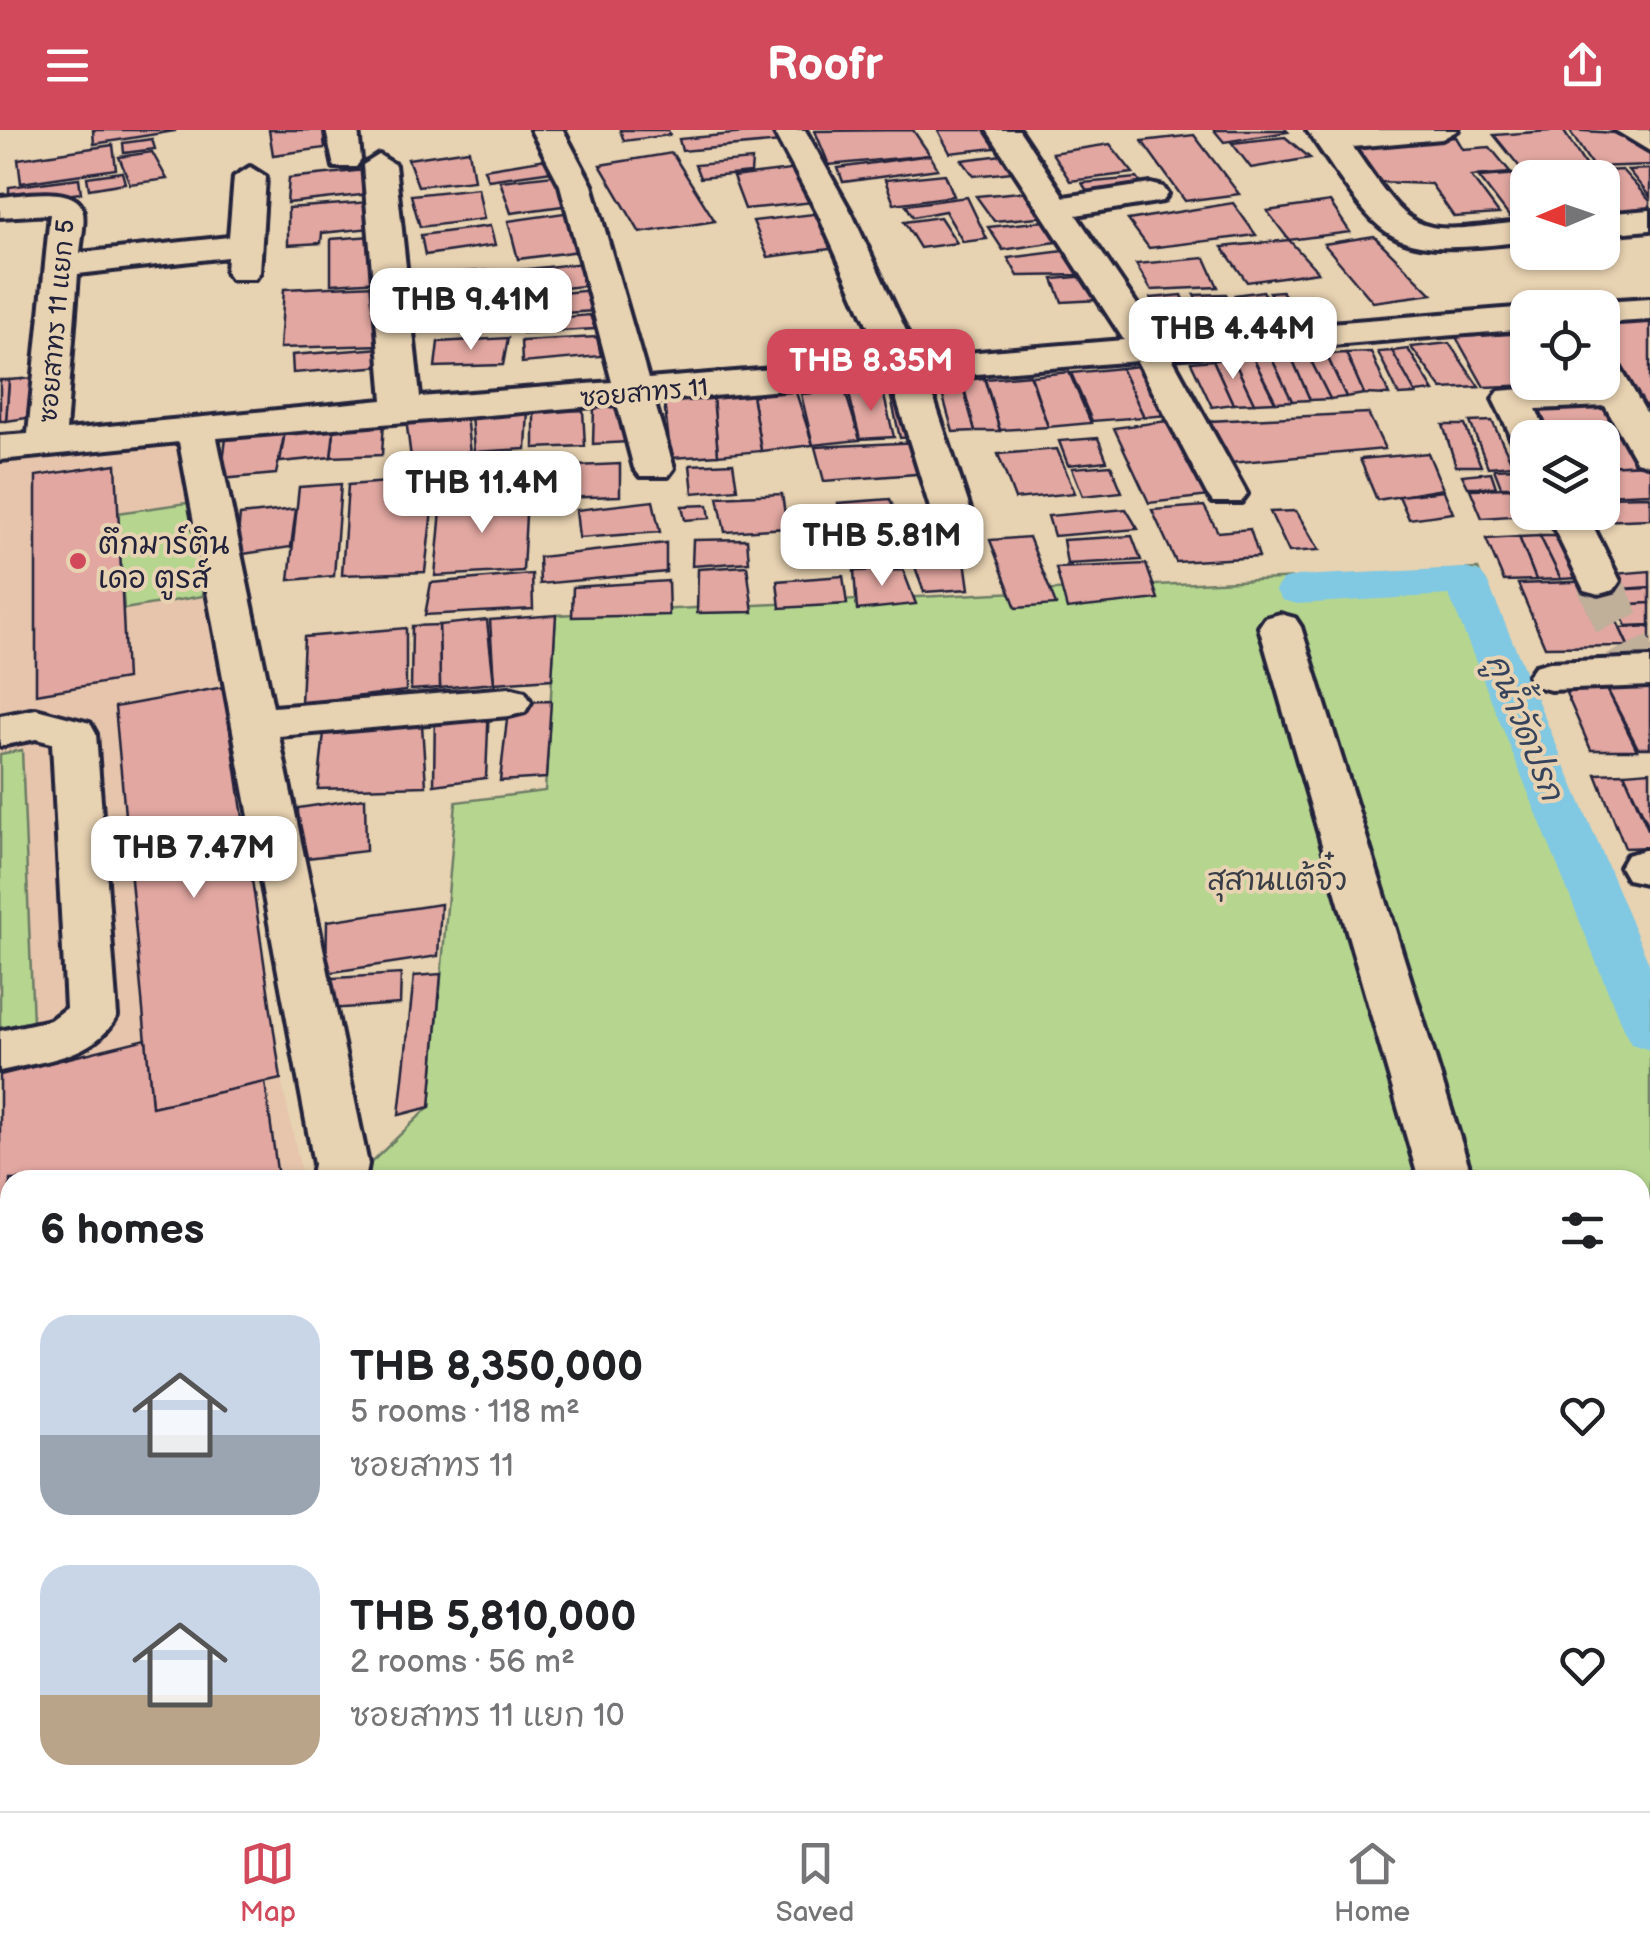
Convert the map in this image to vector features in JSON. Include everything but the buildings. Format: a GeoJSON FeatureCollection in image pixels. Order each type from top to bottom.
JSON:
{"type":"FeatureCollection","features":[{"type":"Feature","properties":{"kind":"street"},"geometry":{"type":"LineString","coordinates":[[547,130],[576,185],[654,468]]}},
{"type":"Feature","properties":{"kind":"street"},"geometry":{"type":"LineString","coordinates":[[789,130],[835,214],[906,370],[954,521]]}},
{"type":"Feature","properties":{"kind":"street"},"geometry":{"type":"LineString","coordinates":[[1003,130],[1148,350],[1227,494]]}},
{"type":"Feature","properties":{"kind":"street"},"geometry":{"type":"LineString","coordinates":[[1327,134],[1442,130]]}},
{"type":"Feature","properties":{"kind":"street"},"geometry":{"type":"LineString","coordinates":[[1631,130],[1650,141]]}},
{"type":"Feature","properties":{"kind":"street"},"geometry":{"type":"LineString","coordinates":[[1327,134],[1382,215],[1410,234],[1446,238],[1510,233]]}},
{"type":"Feature","properties":{"kind":"street"},"geometry":{"type":"LineString","coordinates":[[355,151],[403,411]]}},
{"type":"Feature","properties":{"kind":"street"},"geometry":{"type":"LineString","coordinates":[[61,266],[244,259],[250,177]]}},
{"type":"Feature","properties":{"kind":"street"},"geometry":{"type":"LineString","coordinates":[[1058,208],[1151,194]]}},
{"type":"Feature","properties":{"kind":"street","name":"ซอยสาทร 11 แยก 5"},"geometry":{"type":"LineString","coordinates":[[0,208],[54,204],[67,209],[46,442]]}},
{"type":"Feature","properties":{"kind":"street"},"geometry":{"type":"LineString","coordinates":[[1620,222],[1650,220]]}},
{"type":"Feature","properties":{"kind":"street"},"geometry":{"type":"LineString","coordinates":[[1620,311],[1650,309]]}},
{"type":"Feature","properties":{"kind":"street","name":"ซอยสาทร 11"},"geometry":{"type":"LineString","coordinates":[[0,448],[196,428],[1510,320]]}},
{"type":"Feature","properties":{"kind":"street"},"geometry":{"type":"LineString","coordinates":[[1620,398],[1650,453]]}},
{"type":"Feature","properties":{"kind":"street"},"geometry":{"type":"LineString","coordinates":[[196,428],[340,1170]]}},
{"type":"Feature","properties":{"kind":"street"},"geometry":{"type":"LineString","coordinates":[[1575,530],[1599,581]]}},
{"type":"Feature","properties":{"kind":"street"},"geometry":{"type":"LineString","coordinates":[[1280,628],[1443,1170]]}},
{"type":"Feature","properties":{"kind":"street"},"geometry":{"type":"LineString","coordinates":[[1550,676],[1645,672]]}},
{"type":"Feature","properties":{"kind":"street"},"geometry":{"type":"LineString","coordinates":[[254,723],[509,702]]}},
{"type":"Feature","properties":{"kind":"street"},"geometry":{"type":"LineString","coordinates":[[0,730],[36,724],[74,734],[92,1016],[65,1036],[0,1050]]}},
{"type":"Feature","properties":{"kind":"shaded area"},"geometry":{"type":"Polygon","coordinates":[[[184,437],[203,596],[224,687],[281,1079],[301,1170],[0,1170],[0,462],[184,437]]]}},
{"type":"Feature","properties":{"kind":"green space"},"geometry":{"type":"Polygon","coordinates":[[[194,502],[203,596],[124,609],[117,513],[194,502]]]}},
{"type":"Feature","properties":{"kind":"green space","name":"สุสานแต้จิ๋ว"},"geometry":{"type":"Polygon","coordinates":[[[1478,569],[1650,975],[1650,1170],[363,1170],[430,1106],[456,802],[545,791],[556,615],[1478,569]]]}},
{"type":"Feature","properties":{"kind":"green space"},"geometry":{"type":"Polygon","coordinates":[[[22,750],[33,1023],[0,1029],[0,754],[22,750]]]}},
{"type":"Feature","properties":{"kind":"waterway","name":"คูน้ำวัดปรก"},"geometry":{"type":"LineString","coordinates":[[1297,590],[1465,581],[1650,1029]]}},
{"type":"Feature","properties":{"kind":"tunnel"},"geometry":{"type":"LineString","coordinates":[[1599,581],[1639,672]]}},
{"type":"Feature","properties":{"kind":"place","name":"ตึกมาร์ติน เดอ ตูรส์"},"geometry":{"type":"Point","coordinates":[78,561]}}]}
